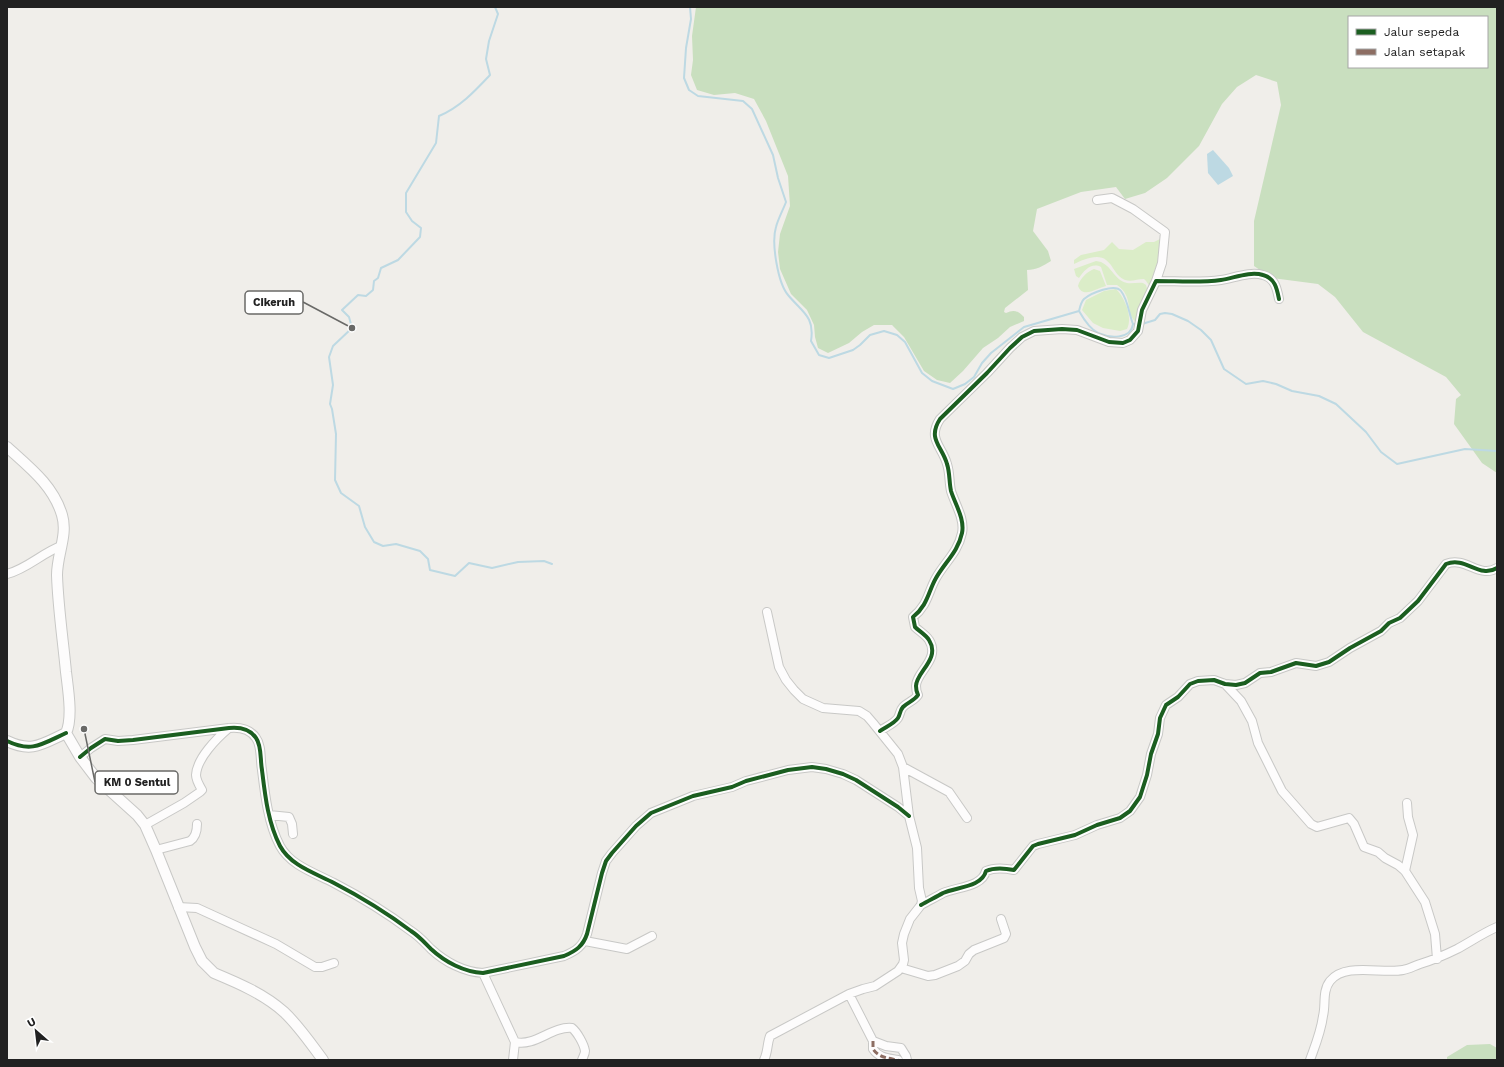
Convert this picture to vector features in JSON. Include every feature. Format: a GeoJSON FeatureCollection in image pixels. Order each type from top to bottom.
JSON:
{"type":"FeatureCollection","features":[{"type":"Feature","properties":{"kind":"street"},"geometry":{"type":"LineString","coordinates":[[880,731],[894,722],[899,717],[901,710],[908,703],[915,700],[918,695],[916,686],[921,673],[929,664],[932,648],[928,638],[915,627],[914,616],[924,607],[936,578],[954,553],[962,532],[960,516],[951,491],[947,463],[938,447],[936,439],[935,428],[940,419],[988,373],[1010,348],[1022,337],[1034,331],[1062,329],[1077,330],[1085,332],[1102,341],[1123,343],[1133,337],[1139,324],[1142,310],[1156,281],[1162,263],[1165,232],[1133,209],[1112,198],[1097,200]]}},
{"type":"Feature","properties":{"kind":"street"},"geometry":{"type":"LineString","coordinates":[[1156,281],[1220,280],[1248,275],[1264,275],[1274,282],[1279,299]]}},
{"type":"Feature","properties":{"kind":"street"},"geometry":{"type":"LineString","coordinates":[[7,447],[43,481],[53,494],[64,521],[64,535],[57,573],[58,600],[68,696],[68,724],[66,733],[80,757],[96,778],[137,815],[145,825],[195,947],[207,968],[214,973],[256,992],[283,1011],[324,1060]]}},
{"type":"Feature","properties":{"kind":"street"},"geometry":{"type":"LineString","coordinates":[[7,574],[20,570],[46,552],[61,546]]}},
{"type":"Feature","properties":{"kind":"street"},"geometry":{"type":"LineString","coordinates":[[764,1060],[767,1054],[770,1036],[849,994],[863,988],[875,986],[901,968],[904,960],[902,943],[904,934],[910,919],[921,906],[943,893],[978,882],[985,875],[986,871],[1000,868],[1014,870],[1033,846],[1075,835],[1097,825],[1120,818],[1130,811],[1140,797],[1147,775],[1151,754],[1158,734],[1160,718],[1166,705],[1178,697],[1190,684],[1198,681],[1214,680],[1225,684],[1236,685],[1245,683],[1260,673],[1271,672],[1296,663],[1316,666],[1329,662],[1350,648],[1381,631],[1389,622],[1400,618],[1418,601],[1446,564],[1453,561],[1460,562],[1486,572],[1497,568]]}},
{"type":"Feature","properties":{"kind":"street"},"geometry":{"type":"LineString","coordinates":[[766,612],[779,667],[786,680],[794,690],[803,698],[823,708],[859,711],[867,716],[898,754],[903,767],[909,816],[917,848],[918,888],[921,897],[921,906]]}},
{"type":"Feature","properties":{"kind":"street"},"geometry":{"type":"LineString","coordinates":[[1225,684],[1241,701],[1252,721],[1258,743],[1282,791],[1311,824],[1318,827],[1349,818],[1354,824],[1364,847],[1378,852],[1405,871],[1425,902],[1435,934],[1437,959]]}},
{"type":"Feature","properties":{"kind":"street"},"geometry":{"type":"LineString","coordinates":[[80,757],[105,739],[118,741],[133,740],[237,727],[245,729],[257,739],[272,828],[279,845],[286,856],[382,910],[413,932],[432,950],[451,964],[468,971],[483,973],[564,956],[580,948],[585,941],[606,861],[618,846],[652,813],[693,796],[732,787],[796,768],[812,767],[832,771],[856,780],[898,807],[909,816]]}},
{"type":"Feature","properties":{"kind":"street"},"geometry":{"type":"LineString","coordinates":[[145,825],[184,803],[202,790],[196,775],[200,760],[229,728]]}},
{"type":"Feature","properties":{"kind":"street"},"geometry":{"type":"LineString","coordinates":[[7,740],[17,746],[34,747],[66,733]]}},
{"type":"Feature","properties":{"kind":"street"},"geometry":{"type":"LineString","coordinates":[[903,767],[949,792],[967,818]]}},
{"type":"Feature","properties":{"kind":"street"},"geometry":{"type":"LineString","coordinates":[[1405,871],[1413,835],[1408,817],[1407,803]]}},
{"type":"Feature","properties":{"kind":"street"},"geometry":{"type":"LineString","coordinates":[[269,815],[289,817],[294,834]]}},
{"type":"Feature","properties":{"kind":"street"},"geometry":{"type":"LineString","coordinates":[[156,850],[190,841],[194,838],[197,824]]}},
{"type":"Feature","properties":{"kind":"street"},"geometry":{"type":"LineString","coordinates":[[178,907],[197,908],[276,944],[315,967],[322,967],[334,963]]}},
{"type":"Feature","properties":{"kind":"street"},"geometry":{"type":"LineString","coordinates":[[901,968],[931,976],[958,966],[965,961],[969,954],[974,950],[1004,938],[1006,934],[1001,919]]}},
{"type":"Feature","properties":{"kind":"street"},"geometry":{"type":"LineString","coordinates":[[1310,1060],[1318,1039],[1324,1015],[1326,987],[1330,980],[1335,976],[1347,971],[1355,970],[1389,972],[1404,970],[1437,959],[1497,928]]}},
{"type":"Feature","properties":{"kind":"street"},"geometry":{"type":"LineString","coordinates":[[585,941],[627,949],[652,936]]}},
{"type":"Feature","properties":{"kind":"street"},"geometry":{"type":"LineString","coordinates":[[483,973],[515,1042],[513,1060]]}},
{"type":"Feature","properties":{"kind":"street"},"geometry":{"type":"LineString","coordinates":[[849,994],[873,1041],[873,1049],[877,1054],[885,1058],[898,1060]]}},
{"type":"Feature","properties":{"kind":"street"},"geometry":{"type":"LineString","coordinates":[[515,1042],[528,1042],[564,1029],[572,1028],[576,1032],[584,1048],[585,1054],[582,1060]]}},
{"type":"Feature","properties":{"kind":"street"},"geometry":{"type":"LineString","coordinates":[[873,1041],[886,1046],[901,1048],[907,1060]]}},
{"type":"Feature","properties":{"kind":"green space"},"geometry":{"type":"Polygon","coordinates":[[[696,7],[1497,7],[1497,473],[1482,463],[1454,424],[1456,399],[1461,395],[1446,377],[1363,332],[1335,297],[1318,284],[1272,278],[1254,266],[1254,221],[1281,105],[1277,82],[1256,75],[1237,87],[1222,104],[1199,146],[1167,178],[1145,193],[1125,199],[1116,187],[1081,192],[1037,209],[1033,231],[1048,251],[1051,261],[1039,267],[1027,270],[1028,290],[1005,308],[1004,312],[1018,312],[1024,317],[1024,321],[1010,327],[998,338],[983,348],[963,371],[950,383],[937,380],[924,371],[904,337],[892,325],[874,325],[862,332],[849,343],[828,353],[818,348],[814,325],[807,310],[791,294],[780,269],[778,252],[780,234],[790,206],[788,176],[766,121],[754,99],[735,93],[714,95],[697,90],[691,75],[693,60],[692,36],[696,7]]]}},
{"type":"Feature","properties":{"kind":"green space"},"geometry":{"type":"Polygon","coordinates":[[[1162,239],[1161,253],[1151,288],[1144,279],[1130,281],[1125,280],[1117,273],[1109,262],[1103,258],[1094,257],[1074,264],[1074,260],[1081,255],[1104,250],[1112,242],[1119,249],[1133,250],[1146,242],[1154,242],[1162,239]]]}},
{"type":"Feature","properties":{"kind":"green space"},"geometry":{"type":"Polygon","coordinates":[[[1096,261],[1105,264],[1122,281],[1127,283],[1143,283],[1146,285],[1148,292],[1137,320],[1135,321],[1130,314],[1126,294],[1117,285],[1107,285],[1101,267],[1094,265],[1091,266],[1083,272],[1079,278],[1076,276],[1074,269],[1096,261]]]}},
{"type":"Feature","properties":{"kind":"green space"},"geometry":{"type":"Polygon","coordinates":[[[1094,269],[1100,271],[1106,286],[1090,292],[1083,292],[1078,286],[1080,280],[1094,269]]]}},
{"type":"Feature","properties":{"kind":"green space"},"geometry":{"type":"Polygon","coordinates":[[[1116,289],[1125,302],[1129,313],[1129,324],[1127,329],[1120,331],[1103,328],[1093,323],[1082,310],[1086,300],[1104,291],[1116,289]]]}},
{"type":"Feature","properties":{"kind":"green space"},"geometry":{"type":"Polygon","coordinates":[[[1490,1044],[1497,1048],[1497,1060],[1447,1060],[1447,1057],[1467,1045],[1490,1044]]]}},
{"type":"Feature","properties":{"kind":"water"},"geometry":{"type":"Polygon","coordinates":[[[1213,150],[1229,168],[1233,176],[1218,185],[1208,173],[1207,154],[1213,150]]]}},
{"type":"Feature","properties":{"kind":"waterway"},"geometry":{"type":"LineString","coordinates":[[495,7],[498,14],[489,41],[486,59],[490,75],[460,104],[439,116],[436,143],[406,193],[406,212],[412,221],[421,228],[420,237],[398,260],[381,268],[378,278],[374,281],[373,290],[366,296],[358,295],[342,310],[349,317],[352,328],[333,346],[329,357],[333,385],[330,404],[336,434],[335,480],[341,493],[359,506],[365,527],[374,542],[383,546],[396,544],[420,551],[428,559],[430,570],[455,576],[469,563],[492,568],[518,562],[544,561],[552,564]]}},
{"type":"Feature","properties":{"kind":"waterway"},"geometry":{"type":"LineString","coordinates":[[690,7],[691,19],[686,48],[684,78],[689,90],[698,96],[743,101],[752,109],[773,155],[778,178],[786,202],[777,224],[775,234],[774,243],[778,272],[784,289],[809,320],[812,333],[811,341],[819,355],[829,358],[853,350],[870,335],[884,331],[897,335],[905,342],[922,373],[932,381],[953,389],[965,384],[974,377],[982,363],[991,353],[1024,327],[1079,311],[1092,329],[1103,335],[1113,337],[1124,335],[1128,333],[1133,324],[1138,324]]}},
{"type":"Feature","properties":{"kind":"waterway"},"geometry":{"type":"LineString","coordinates":[[1079,311],[1082,302],[1087,297],[1097,292],[1114,288],[1121,291],[1133,324]]}},
{"type":"Feature","properties":{"kind":"waterway"},"geometry":{"type":"LineString","coordinates":[[1142,324],[1155,320],[1160,314],[1165,313],[1172,314],[1188,321],[1201,330],[1211,340],[1224,369],[1246,384],[1263,381],[1276,384],[1292,391],[1319,396],[1336,404],[1366,432],[1381,452],[1397,464],[1465,449],[1497,451]]}},
{"type":"Feature","properties":{"kind":"marked path"},"geometry":{"type":"LineString","coordinates":[[873,1041],[873,1049],[875,1052],[884,1057],[898,1060]]}},
{"type":"Feature","properties":{"kind":"cycle path"},"geometry":{"type":"LineString","coordinates":[[880,731],[892,724],[899,717],[903,707],[915,699],[918,695],[916,687],[917,681],[930,659],[932,647],[928,638],[915,627],[913,617],[922,608],[933,583],[958,546],[963,528],[951,491],[948,467],[935,437],[936,426],[940,419],[1010,348],[1022,337],[1034,331],[1062,329],[1077,330],[1109,342],[1123,343],[1130,340],[1138,331],[1142,310],[1156,281],[1213,281],[1247,274],[1258,274],[1267,276],[1273,281],[1279,299]]}},
{"type":"Feature","properties":{"kind":"cycle path"},"geometry":{"type":"LineString","coordinates":[[921,905],[943,893],[968,886],[980,880],[986,871],[1000,868],[1014,870],[1033,846],[1075,835],[1097,825],[1120,818],[1130,811],[1140,797],[1147,775],[1151,754],[1158,734],[1160,718],[1166,705],[1178,697],[1190,684],[1198,681],[1214,680],[1225,684],[1236,685],[1245,683],[1260,673],[1271,672],[1296,663],[1316,666],[1329,662],[1350,648],[1381,631],[1389,623],[1400,618],[1418,601],[1446,564],[1453,562],[1460,563],[1484,571],[1490,571],[1497,568]]}},
{"type":"Feature","properties":{"kind":"cycle path"},"geometry":{"type":"LineString","coordinates":[[80,757],[105,739],[118,741],[133,740],[233,728],[240,728],[251,732],[258,741],[259,745],[266,799],[273,828],[280,846],[290,859],[304,868],[344,888],[402,924],[417,935],[436,954],[455,966],[469,971],[483,973],[564,956],[578,948],[587,934],[602,873],[606,861],[612,853],[636,826],[651,813],[693,796],[732,787],[746,781],[788,770],[812,767],[843,774],[856,780],[898,807],[909,816]]}},
{"type":"Feature","properties":{"kind":"cycle path"},"geometry":{"type":"LineString","coordinates":[[7,741],[16,745],[30,747],[43,744],[66,733]]}},
{"type":"Feature","properties":{"kind":"place","name":"Cikeruh"},"geometry":{"type":"Point","coordinates":[352,328]}},
{"type":"Feature","properties":{"kind":"place","name":"KM 0 Sentul"},"geometry":{"type":"Point","coordinates":[84,729]}}]}
